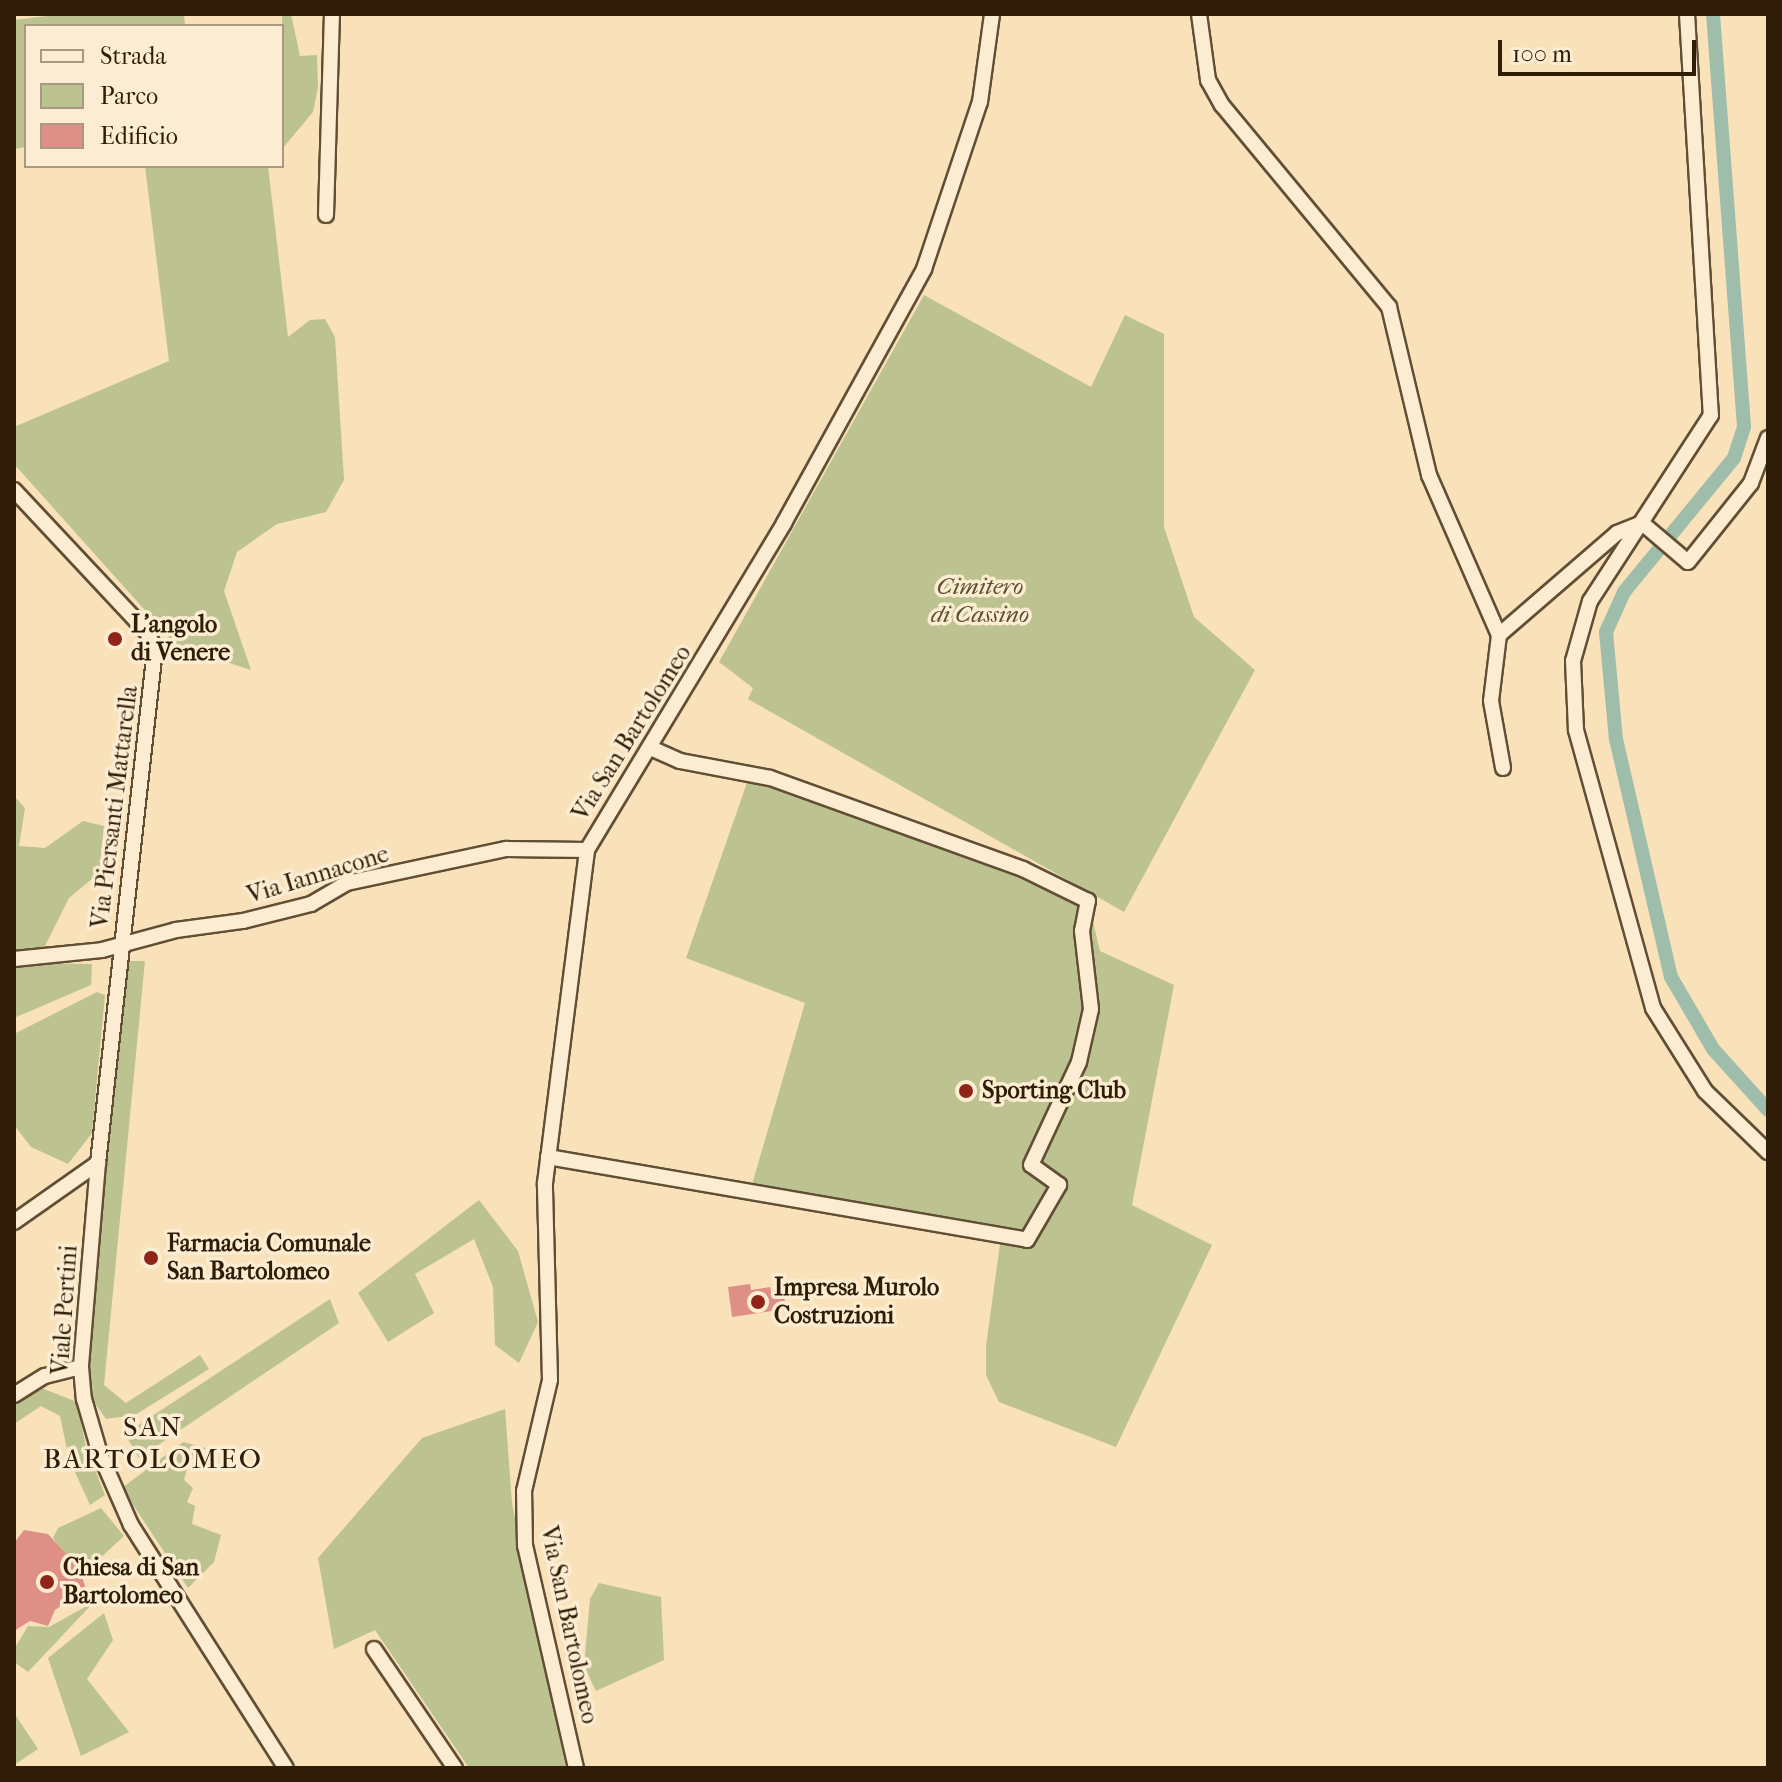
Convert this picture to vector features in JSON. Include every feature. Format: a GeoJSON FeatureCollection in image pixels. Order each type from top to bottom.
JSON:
{"type":"FeatureCollection","features":[{"type":"Feature","properties":{"kind":"street"},"geometry":{"type":"LineString","coordinates":[[326,215],[332,14]]}},
{"type":"Feature","properties":{"kind":"street","name":"Via San Bartolomeo"},"geometry":{"type":"LineString","coordinates":[[576,1768],[525,1546],[524,1491],[550,1380],[548,1157],[587,850],[613,798],[651,748],[924,269],[980,102],[992,14]]}},
{"type":"Feature","properties":{"kind":"street"},"geometry":{"type":"LineString","coordinates":[[1199,14],[1208,80],[1222,105],[1389,307],[1429,475],[1499,635],[1491,701],[1503,768]]}},
{"type":"Feature","properties":{"kind":"street"},"geometry":{"type":"LineString","coordinates":[[1687,14],[1711,415],[1642,523],[1600,578],[1581,624],[1573,661],[1576,730],[1653,1008],[1705,1091],[1768,1152]]}},
{"type":"Feature","properties":{"kind":"street"},"geometry":{"type":"LineString","coordinates":[[1642,523],[1688,562],[1751,483],[1768,438]]}},
{"type":"Feature","properties":{"kind":"street","name":"Via Piersanti Mattarella"},"geometry":{"type":"LineString","coordinates":[[14,490],[155,644],[121,945]]}},
{"type":"Feature","properties":{"kind":"street"},"geometry":{"type":"LineString","coordinates":[[1499,635],[1617,533],[1642,523]]}},
{"type":"Feature","properties":{"kind":"street"},"geometry":{"type":"LineString","coordinates":[[548,1157],[1027,1240],[1059,1185],[1031,1165],[1079,1062],[1091,1009],[1082,931],[1088,901],[1023,869],[770,778],[680,761],[651,748]]}},
{"type":"Feature","properties":{"kind":"street","name":"Via Iannacone"},"geometry":{"type":"LineString","coordinates":[[14,959],[121,945],[302,907],[347,883],[506,849],[587,850]]}},
{"type":"Feature","properties":{"kind":"street","name":"Viale Pertini"},"geometry":{"type":"LineString","coordinates":[[121,945],[81,1367],[100,1454],[131,1525],[286,1768]]}},
{"type":"Feature","properties":{"kind":"street"},"geometry":{"type":"LineString","coordinates":[[14,1222],[98,1163]]}},
{"type":"Feature","properties":{"kind":"street"},"geometry":{"type":"LineString","coordinates":[[14,1395],[45,1376],[81,1367]]}},
{"type":"Feature","properties":{"kind":"street"},"geometry":{"type":"LineString","coordinates":[[374,1649],[455,1768]]}},
{"type":"Feature","properties":{"kind":"green space"},"geometry":{"type":"Polygon","coordinates":[[[64,14],[184,14],[185,24],[24,24],[24,147],[14,149],[14,20],[64,14]]]}},
{"type":"Feature","properties":{"kind":"green space"},"geometry":{"type":"Polygon","coordinates":[[[282,14],[291,14],[300,56],[317,55],[318,87],[313,112],[284,147],[284,24],[282,14]]]}},
{"type":"Feature","properties":{"kind":"green space"},"geometry":{"type":"Polygon","coordinates":[[[145,168],[268,168],[288,337],[310,320],[325,319],[335,337],[344,480],[326,512],[277,524],[237,552],[224,591],[251,670],[177,646],[14,464],[14,427],[169,361],[145,168]]]}},
{"type":"Feature","properties":{"kind":"green space","name":"Cimitero di Cassino"},"geometry":{"type":"Polygon","coordinates":[[[924,295],[1091,387],[1125,315],[1164,334],[1164,527],[1194,617],[1255,670],[1124,912],[748,699],[753,688],[719,662],[924,295]]]}},
{"type":"Feature","properties":{"kind":"green space","name":"Sporting Club"},"geometry":{"type":"Polygon","coordinates":[[[750,774],[1088,901],[1100,951],[1174,985],[1132,1205],[1212,1245],[1116,1447],[999,1402],[986,1375],[986,1346],[1000,1244],[748,1198],[805,1003],[686,958],[750,774]]]}},
{"type":"Feature","properties":{"kind":"green space"},"geometry":{"type":"Polygon","coordinates":[[[14,796],[25,808],[19,846],[45,848],[83,821],[104,826],[99,873],[69,898],[45,946],[33,954],[14,952],[14,796]]]}},
{"type":"Feature","properties":{"kind":"green space"},"geometry":{"type":"Polygon","coordinates":[[[123,961],[145,961],[104,1385],[126,1403],[200,1355],[209,1369],[135,1415],[106,1419],[90,1396],[88,1356],[123,961]]]}},
{"type":"Feature","properties":{"kind":"green space"},"geometry":{"type":"Polygon","coordinates":[[[14,963],[92,964],[91,985],[14,1018],[14,963]]]}},
{"type":"Feature","properties":{"kind":"green space"},"geometry":{"type":"Polygon","coordinates":[[[97,992],[105,995],[92,1133],[68,1164],[31,1147],[14,1125],[14,1034],[97,992]]]}},
{"type":"Feature","properties":{"kind":"green space"},"geometry":{"type":"Polygon","coordinates":[[[479,1200],[518,1251],[538,1322],[519,1363],[495,1345],[493,1287],[474,1239],[415,1274],[434,1313],[388,1342],[358,1293],[479,1200]]]}},
{"type":"Feature","properties":{"kind":"green space"},"geometry":{"type":"Polygon","coordinates":[[[330,1299],[339,1323],[139,1458],[125,1434],[330,1299]]]}},
{"type":"Feature","properties":{"kind":"green space"},"geometry":{"type":"Polygon","coordinates":[[[39,1387],[77,1402],[86,1447],[105,1495],[90,1505],[69,1459],[60,1416],[41,1406],[14,1424],[14,1403],[39,1387]]]}},
{"type":"Feature","properties":{"kind":"green space"},"geometry":{"type":"Polygon","coordinates":[[[505,1409],[512,1503],[566,1768],[469,1768],[375,1630],[334,1649],[318,1558],[422,1438],[505,1409]]]}},
{"type":"Feature","properties":{"kind":"green space"},"geometry":{"type":"Polygon","coordinates":[[[183,1442],[206,1448],[189,1462],[184,1480],[193,1488],[187,1502],[195,1506],[192,1524],[221,1535],[214,1562],[188,1588],[122,1488],[183,1442]]]}},
{"type":"Feature","properties":{"kind":"green space"},"geometry":{"type":"Polygon","coordinates":[[[101,1508],[124,1536],[97,1561],[65,1554],[53,1538],[58,1528],[101,1508]]]}},
{"type":"Feature","properties":{"kind":"green space"},"geometry":{"type":"Polygon","coordinates":[[[599,1583],[661,1597],[664,1660],[596,1691],[584,1666],[590,1599],[599,1583]]]}},
{"type":"Feature","properties":{"kind":"green space"},"geometry":{"type":"Polygon","coordinates":[[[94,1602],[28,1672],[14,1662],[14,1649],[28,1626],[49,1627],[94,1602]]]}},
{"type":"Feature","properties":{"kind":"green space"},"geometry":{"type":"Polygon","coordinates":[[[104,1613],[113,1640],[87,1679],[129,1732],[81,1756],[48,1658],[104,1613]]]}},
{"type":"Feature","properties":{"kind":"green space"},"geometry":{"type":"Polygon","coordinates":[[[14,1713],[38,1749],[14,1765],[14,1713]]]}},
{"type":"Feature","properties":{"kind":"building","name":"Impresa Murolo Costruzioni"},"geometry":{"type":"Polygon","coordinates":[[[750,1284],[751,1290],[770,1287],[772,1296],[784,1294],[786,1309],[732,1317],[728,1287],[750,1284]]]}},
{"type":"Feature","properties":{"kind":"building","name":"Chiesa di San Bartolomeo"},"geometry":{"type":"Polygon","coordinates":[[[24,1530],[48,1534],[79,1568],[86,1589],[55,1610],[48,1626],[30,1621],[14,1631],[14,1543],[24,1530]]]}},
{"type":"Feature","properties":{"kind":"waterway"},"geometry":{"type":"LineString","coordinates":[[1713,14],[1744,427],[1734,458],[1624,592],[1606,632],[1616,739],[1671,977],[1713,1049],[1768,1110]]}},
{"type":"Feature","properties":{"kind":"place","name":"L'angolo di Venere"},"geometry":{"type":"Point","coordinates":[115,639]}},
{"type":"Feature","properties":{"kind":"place","name":"Sporting Club"},"geometry":{"type":"Point","coordinates":[966,1091]}},
{"type":"Feature","properties":{"kind":"place","name":"Farmacia Comunale San Bartolomeo"},"geometry":{"type":"Point","coordinates":[151,1258]}},
{"type":"Feature","properties":{"kind":"place","name":"Impresa Murolo Costruzioni"},"geometry":{"type":"Point","coordinates":[758,1302]}},
{"type":"Feature","properties":{"kind":"place","name":"Chiesa di San Bartolomeo"},"geometry":{"type":"Point","coordinates":[47,1582]}},
{"type":"Feature","properties":{"kind":"district","name":"SAN BARTOLOMEO"},"geometry":{"type":"Point","coordinates":[153,1443]}}]}
